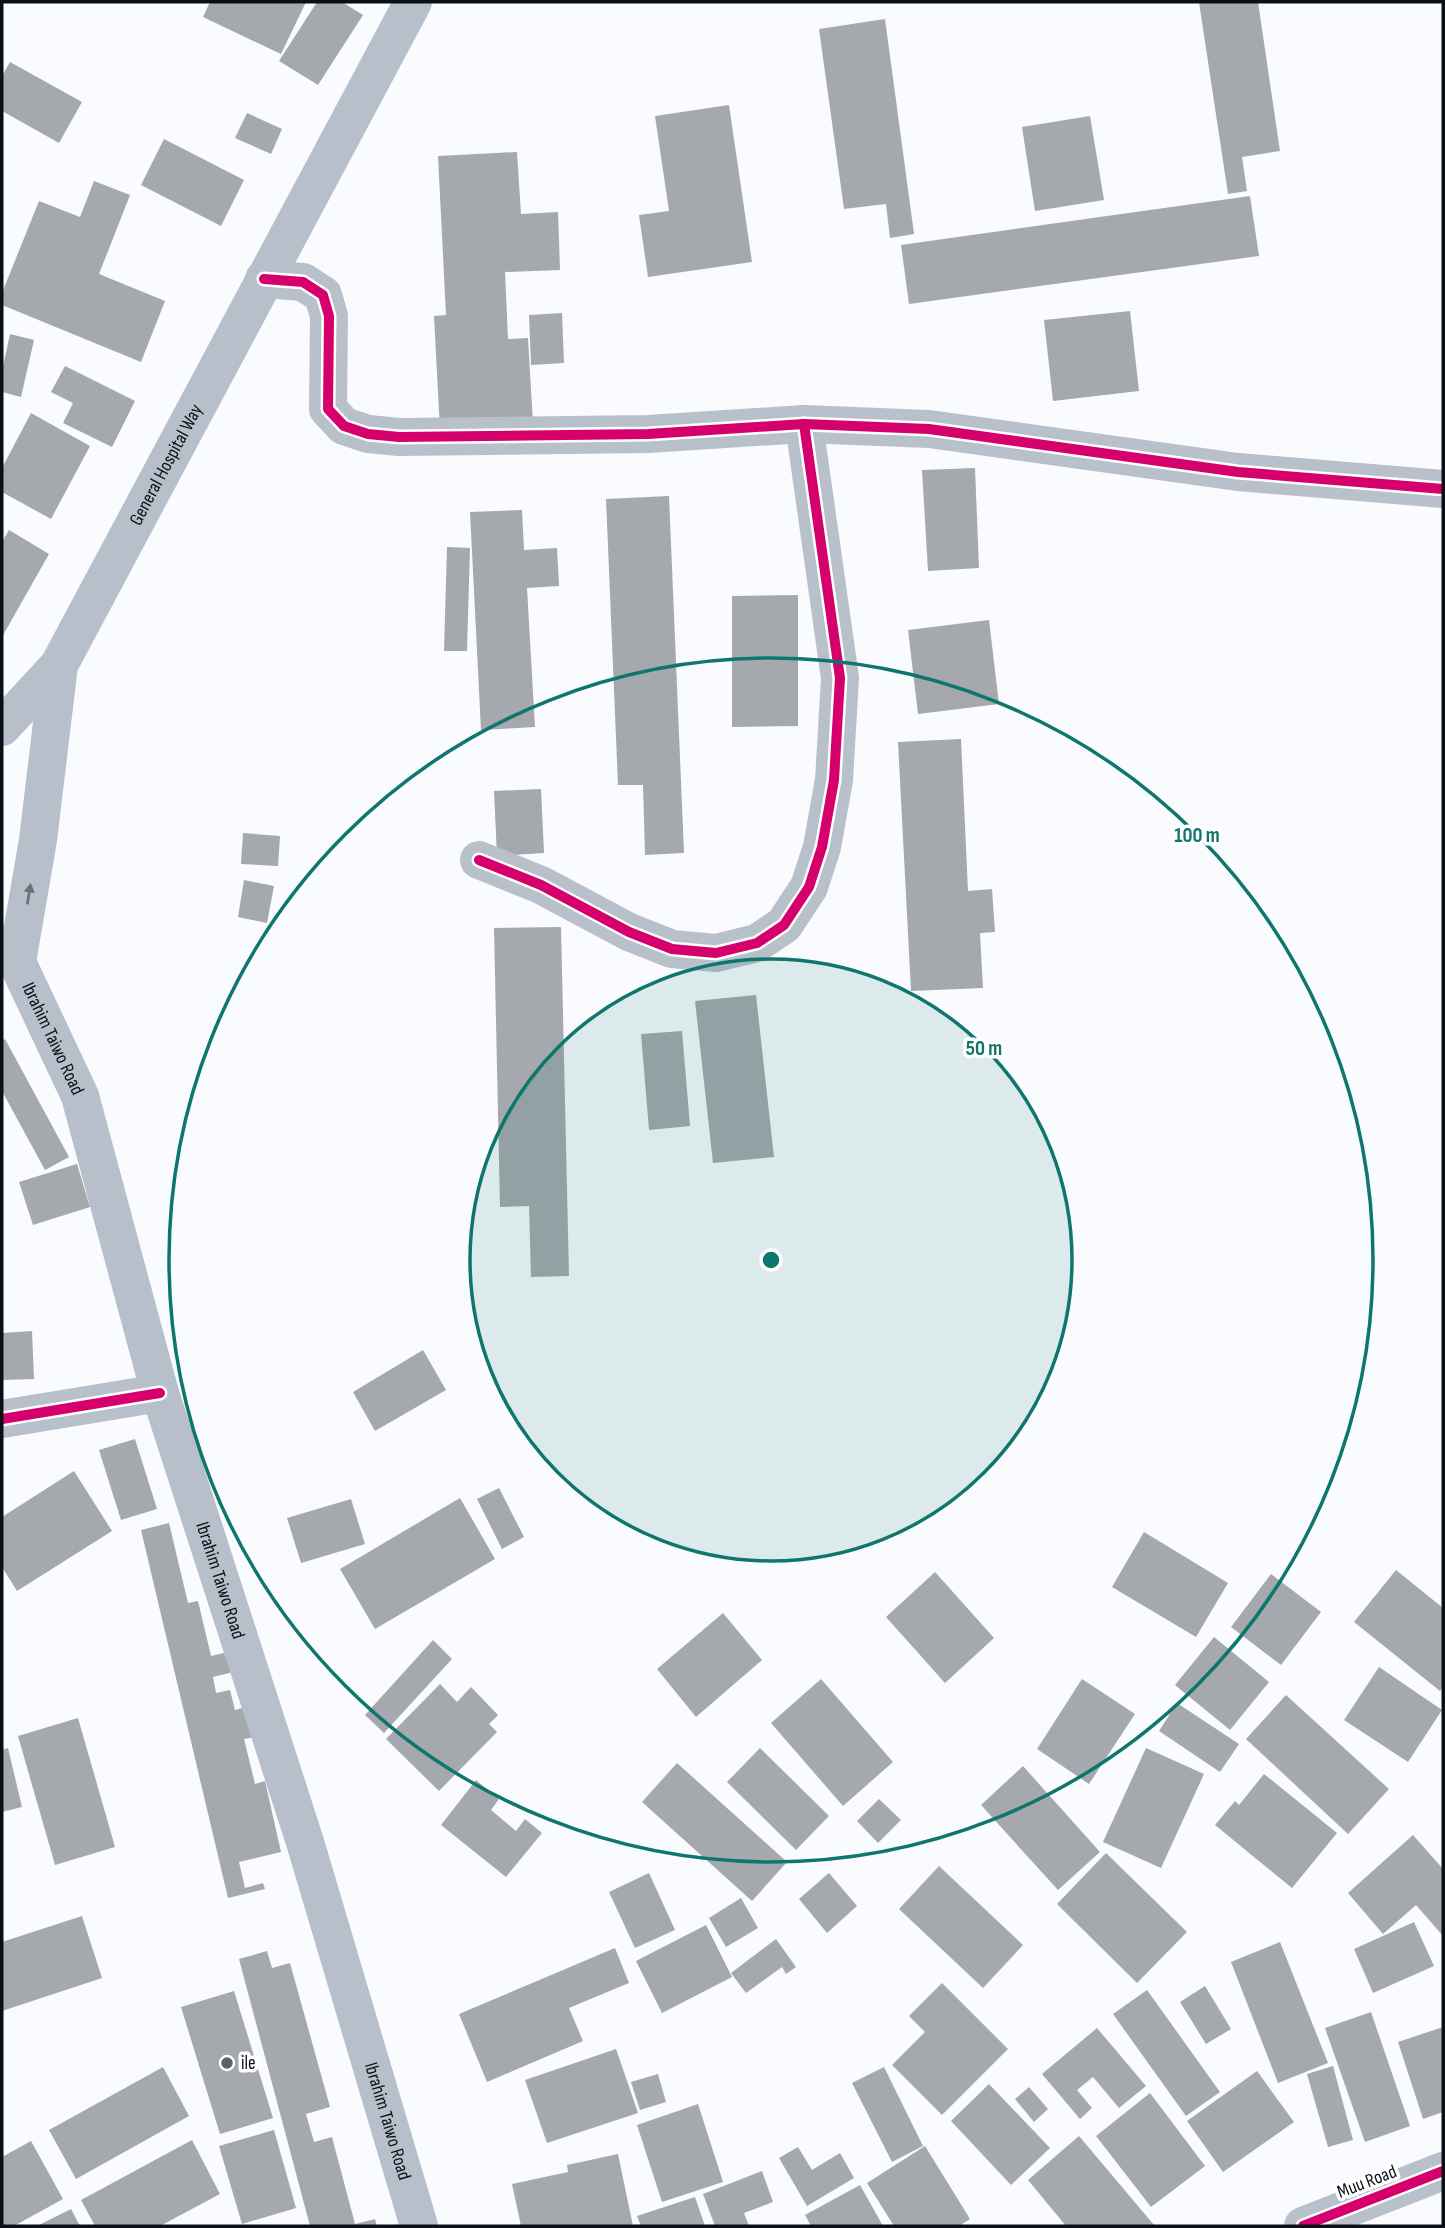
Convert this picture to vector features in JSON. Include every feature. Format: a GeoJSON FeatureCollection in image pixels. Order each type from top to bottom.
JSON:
{"type":"FeatureCollection","features":[{"type":"Feature","properties":{"kind":"main road","name":"General Hospital Way"},"geometry":{"type":"LineString","coordinates":[[10,953],[38,840],[59,665],[413,2]]}},
{"type":"Feature","properties":{"kind":"main road"},"geometry":{"type":"LineString","coordinates":[[2,727],[59,665]]}},
{"type":"Feature","properties":{"kind":"main road","name":"Ibrahim Taiwo Road"},"geometry":{"type":"LineString","coordinates":[[10,953],[80,1096],[160,1394],[305,1842],[419,2226]]}},
{"type":"Feature","properties":{"kind":"street"},"geometry":{"type":"LineString","coordinates":[[264,279],[303,282],[323,295],[329,316],[328,409],[344,426],[368,434],[399,437],[648,434],[804,424],[929,429],[1238,471],[1443,489]]}},
{"type":"Feature","properties":{"kind":"street"},"geometry":{"type":"LineString","coordinates":[[479,860],[541,885],[628,932],[672,949],[716,953],[757,943],[784,925],[809,887],[822,847],[834,780],[840,678],[804,424]]}},
{"type":"Feature","properties":{"kind":"street"},"geometry":{"type":"LineString","coordinates":[[2,1419],[160,1394]]}},
{"type":"Feature","properties":{"kind":"street","name":"Muu Road"},"geometry":{"type":"LineString","coordinates":[[1303,2226],[1443,2171]]}},
{"type":"Feature","properties":{"kind":"building"},"geometry":{"type":"Polygon","coordinates":[[[210,2],[306,2],[281,54],[203,17],[210,2]]]}},
{"type":"Feature","properties":{"kind":"building"},"geometry":{"type":"Polygon","coordinates":[[[317,2],[342,2],[363,15],[318,85],[279,61],[317,2]]]}},
{"type":"Feature","properties":{"kind":"building"},"geometry":{"type":"Polygon","coordinates":[[[1199,2],[1258,2],[1280,151],[1242,157],[1247,191],[1228,194],[1199,2]]]}},
{"type":"Feature","properties":{"kind":"building"},"geometry":{"type":"Polygon","coordinates":[[[885,19],[914,234],[890,238],[886,204],[844,209],[819,29],[885,19]]]}},
{"type":"Feature","properties":{"kind":"building"},"geometry":{"type":"Polygon","coordinates":[[[10,62],[82,102],[59,143],[2,111],[2,76],[10,62]]]}},
{"type":"Feature","properties":{"kind":"building"},"geometry":{"type":"Polygon","coordinates":[[[729,105],[752,262],[648,277],[639,215],[669,211],[655,116],[729,105]]]}},
{"type":"Feature","properties":{"kind":"building"},"geometry":{"type":"Polygon","coordinates":[[[247,113],[282,129],[271,154],[235,138],[247,113]]]}},
{"type":"Feature","properties":{"kind":"building"},"geometry":{"type":"Polygon","coordinates":[[[1090,116],[1104,200],[1035,211],[1022,127],[1090,116]]]}},
{"type":"Feature","properties":{"kind":"building"},"geometry":{"type":"Polygon","coordinates":[[[164,139],[244,180],[221,226],[141,185],[164,139]]]}},
{"type":"Feature","properties":{"kind":"building"},"geometry":{"type":"Polygon","coordinates":[[[517,152],[521,214],[558,212],[560,270],[505,272],[508,339],[528,338],[533,424],[440,430],[434,316],[446,315],[438,156],[517,152]]]}},
{"type":"Feature","properties":{"kind":"building"},"geometry":{"type":"Polygon","coordinates":[[[94,181],[130,195],[99,274],[165,301],[141,362],[2,305],[2,293],[39,201],[80,217],[94,181]]]}},
{"type":"Feature","properties":{"kind":"building"},"geometry":{"type":"Polygon","coordinates":[[[1250,196],[1259,256],[909,304],[901,245],[1250,196]]]}},
{"type":"Feature","properties":{"kind":"building"},"geometry":{"type":"Polygon","coordinates":[[[1130,311],[1139,391],[1053,401],[1044,320],[1130,311]]]}},
{"type":"Feature","properties":{"kind":"building"},"geometry":{"type":"Polygon","coordinates":[[[562,313],[564,363],[531,365],[529,315],[562,313]]]}},
{"type":"Feature","properties":{"kind":"building"},"geometry":{"type":"Polygon","coordinates":[[[10,334],[34,340],[21,397],[2,392],[2,371],[10,334]]]}},
{"type":"Feature","properties":{"kind":"building"},"geometry":{"type":"Polygon","coordinates":[[[65,366],[135,401],[112,447],[63,423],[73,403],[51,392],[65,366]]]}},
{"type":"Feature","properties":{"kind":"building"},"geometry":{"type":"Polygon","coordinates":[[[31,413],[90,446],[51,519],[2,492],[2,468],[31,413]]]}},
{"type":"Feature","properties":{"kind":"building"},"geometry":{"type":"Polygon","coordinates":[[[975,468],[979,568],[928,571],[922,470],[975,468]]]}},
{"type":"Feature","properties":{"kind":"building"},"geometry":{"type":"Polygon","coordinates":[[[669,496],[684,853],[645,855],[643,785],[618,785],[606,499],[669,496]]]}},
{"type":"Feature","properties":{"kind":"building"},"geometry":{"type":"Polygon","coordinates":[[[522,510],[524,550],[557,548],[559,586],[527,588],[535,727],[481,730],[470,512],[522,510]]]}},
{"type":"Feature","properties":{"kind":"building"},"geometry":{"type":"Polygon","coordinates":[[[9,530],[49,554],[2,637],[2,542],[9,530]]]}},
{"type":"Feature","properties":{"kind":"building"},"geometry":{"type":"Polygon","coordinates":[[[447,547],[470,548],[467,651],[444,651],[447,547]]]}},
{"type":"Feature","properties":{"kind":"building"},"geometry":{"type":"Polygon","coordinates":[[[798,595],[798,726],[732,727],[732,596],[798,595]]]}},
{"type":"Feature","properties":{"kind":"building"},"geometry":{"type":"Polygon","coordinates":[[[989,620],[999,704],[918,714],[908,630],[989,620]]]}},
{"type":"Feature","properties":{"kind":"building"},"geometry":{"type":"Polygon","coordinates":[[[961,739],[968,891],[992,889],[995,932],[980,933],[983,988],[911,991],[898,742],[961,739]]]}},
{"type":"Feature","properties":{"kind":"building"},"geometry":{"type":"Polygon","coordinates":[[[541,789],[544,853],[497,856],[494,791],[541,789]]]}},
{"type":"Feature","properties":{"kind":"building"},"geometry":{"type":"Polygon","coordinates":[[[243,833],[280,836],[278,866],[241,864],[243,833]]]}},
{"type":"Feature","properties":{"kind":"building"},"geometry":{"type":"Polygon","coordinates":[[[244,880],[274,886],[267,923],[238,917],[244,880]]]}},
{"type":"Feature","properties":{"kind":"building"},"geometry":{"type":"Polygon","coordinates":[[[561,927],[569,1276],[531,1277],[529,1206],[500,1207],[494,928],[561,927]]]}},
{"type":"Feature","properties":{"kind":"building"},"geometry":{"type":"Polygon","coordinates":[[[756,995],[774,1157],[713,1163],[695,1001],[756,995]]]}},
{"type":"Feature","properties":{"kind":"building"},"geometry":{"type":"Polygon","coordinates":[[[682,1031],[690,1126],[649,1130],[641,1034],[682,1031]]]}},
{"type":"Feature","properties":{"kind":"building"},"geometry":{"type":"Polygon","coordinates":[[[5,1039],[69,1157],[45,1170],[2,1091],[2,1041],[5,1039]]]}},
{"type":"Feature","properties":{"kind":"building"},"geometry":{"type":"Polygon","coordinates":[[[77,1164],[90,1207],[33,1225],[19,1182],[77,1164]]]}},
{"type":"Feature","properties":{"kind":"building"},"geometry":{"type":"Polygon","coordinates":[[[32,1331],[34,1379],[2,1380],[2,1333],[32,1331]]]}},
{"type":"Feature","properties":{"kind":"building"},"geometry":{"type":"Polygon","coordinates":[[[423,1350],[446,1390],[375,1431],[353,1392],[423,1350]]]}},
{"type":"Feature","properties":{"kind":"building"},"geometry":{"type":"Polygon","coordinates":[[[135,1439],[157,1509],[121,1520],[99,1450],[135,1439]]]}},
{"type":"Feature","properties":{"kind":"building"},"geometry":{"type":"Polygon","coordinates":[[[74,1471],[112,1531],[17,1591],[2,1567],[2,1517],[74,1471]]]}},
{"type":"Feature","properties":{"kind":"building"},"geometry":{"type":"Polygon","coordinates":[[[499,1488],[524,1537],[502,1549],[477,1499],[499,1488]]]}},
{"type":"Feature","properties":{"kind":"building"},"geometry":{"type":"Polygon","coordinates":[[[460,1498],[495,1559],[375,1629],[340,1569],[460,1498]]]}},
{"type":"Feature","properties":{"kind":"building"},"geometry":{"type":"Polygon","coordinates":[[[351,1499],[365,1544],[301,1563],[287,1518],[351,1499]]]}},
{"type":"Feature","properties":{"kind":"building"},"geometry":{"type":"Polygon","coordinates":[[[169,1523],[188,1603],[198,1601],[211,1656],[228,1652],[233,1672],[213,1677],[216,1693],[230,1690],[235,1710],[249,1706],[256,1737],[244,1739],[255,1784],[265,1781],[281,1852],[239,1862],[245,1888],[263,1883],[265,1889],[228,1898],[141,1530],[169,1523]]]}},
{"type":"Feature","properties":{"kind":"building"},"geometry":{"type":"Polygon","coordinates":[[[1144,1532],[1228,1583],[1196,1637],[1112,1587],[1144,1532]]]}},
{"type":"Feature","properties":{"kind":"building"},"geometry":{"type":"Polygon","coordinates":[[[1396,1570],[1443,1608],[1443,1687],[1440,1691],[1354,1622],[1396,1570]]]}},
{"type":"Feature","properties":{"kind":"building"},"geometry":{"type":"Polygon","coordinates":[[[935,1572],[994,1638],[945,1683],[886,1617],[935,1572]]]}},
{"type":"Feature","properties":{"kind":"building"},"geometry":{"type":"Polygon","coordinates":[[[1271,1574],[1321,1612],[1281,1665],[1231,1627],[1271,1574]]]}},
{"type":"Feature","properties":{"kind":"building"},"geometry":{"type":"Polygon","coordinates":[[[723,1613],[762,1660],[696,1717],[657,1669],[723,1613]]]}},
{"type":"Feature","properties":{"kind":"building"},"geometry":{"type":"Polygon","coordinates":[[[1214,1637],[1269,1682],[1230,1730],[1175,1685],[1214,1637]]]}},
{"type":"Feature","properties":{"kind":"building"},"geometry":{"type":"Polygon","coordinates":[[[433,1640],[452,1659],[384,1733],[365,1715],[433,1640]]]}},
{"type":"Feature","properties":{"kind":"building"},"geometry":{"type":"Polygon","coordinates":[[[1379,1667],[1442,1710],[1408,1762],[1344,1720],[1379,1667]]]}},
{"type":"Feature","properties":{"kind":"building"},"geometry":{"type":"Polygon","coordinates":[[[821,1679],[893,1762],[843,1806],[771,1723],[821,1679]]]}},
{"type":"Feature","properties":{"kind":"building"},"geometry":{"type":"Polygon","coordinates":[[[1082,1679],[1135,1714],[1089,1784],[1037,1749],[1082,1679]]]}},
{"type":"Feature","properties":{"kind":"building"},"geometry":{"type":"Polygon","coordinates":[[[440,1684],[457,1702],[471,1687],[498,1715],[489,1724],[497,1732],[439,1791],[386,1739],[440,1684]]]}},
{"type":"Feature","properties":{"kind":"building"},"geometry":{"type":"Polygon","coordinates":[[[1286,1695],[1389,1789],[1348,1834],[1246,1739],[1286,1695]]]}},
{"type":"Feature","properties":{"kind":"building"},"geometry":{"type":"Polygon","coordinates":[[[1177,1703],[1239,1744],[1220,1772],[1159,1731],[1177,1703]]]}},
{"type":"Feature","properties":{"kind":"building"},"geometry":{"type":"Polygon","coordinates":[[[78,1718],[115,1847],[55,1865],[18,1736],[78,1718]]]}},
{"type":"Feature","properties":{"kind":"building"},"geometry":{"type":"Polygon","coordinates":[[[8,1748],[22,1807],[2,1812],[2,1750],[8,1748]]]}},
{"type":"Feature","properties":{"kind":"building"},"geometry":{"type":"Polygon","coordinates":[[[760,1748],[829,1816],[796,1850],[727,1782],[760,1748]]]}},
{"type":"Feature","properties":{"kind":"building"},"geometry":{"type":"Polygon","coordinates":[[[1146,1748],[1204,1774],[1161,1868],[1103,1842],[1146,1748]]]}},
{"type":"Feature","properties":{"kind":"building"},"geometry":{"type":"Polygon","coordinates":[[[677,1763],[787,1862],[752,1901],[642,1802],[677,1763]]]}},
{"type":"Feature","properties":{"kind":"building"},"geometry":{"type":"Polygon","coordinates":[[[1023,1766],[1100,1852],[1058,1890],[981,1805],[1023,1766]]]}},
{"type":"Feature","properties":{"kind":"building"},"geometry":{"type":"Polygon","coordinates":[[[1264,1774],[1337,1833],[1292,1888],[1215,1825],[1235,1801],[1239,1805],[1264,1774]]]}},
{"type":"Feature","properties":{"kind":"building"},"geometry":{"type":"Polygon","coordinates":[[[476,1780],[499,1799],[491,1810],[516,1831],[525,1819],[542,1833],[506,1877],[441,1825],[476,1780]]]}},
{"type":"Feature","properties":{"kind":"building"},"geometry":{"type":"Polygon","coordinates":[[[879,1799],[901,1820],[878,1843],[857,1821],[879,1799]]]}},
{"type":"Feature","properties":{"kind":"building"},"geometry":{"type":"Polygon","coordinates":[[[1413,1835],[1443,1869],[1443,1936],[1416,1905],[1383,1934],[1348,1893],[1413,1835]]]}},
{"type":"Feature","properties":{"kind":"building"},"geometry":{"type":"Polygon","coordinates":[[[1106,1853],[1187,1932],[1137,1983],[1057,1904],[1106,1853]]]}},
{"type":"Feature","properties":{"kind":"building"},"geometry":{"type":"Polygon","coordinates":[[[939,1866],[1023,1945],[983,1988],[899,1909],[939,1866]]]}},
{"type":"Feature","properties":{"kind":"building"},"geometry":{"type":"Polygon","coordinates":[[[649,1873],[675,1930],[635,1948],[609,1892],[649,1873]]]}},
{"type":"Feature","properties":{"kind":"building"},"geometry":{"type":"Polygon","coordinates":[[[829,1873],[857,1906],[827,1933],[799,1899],[829,1873]]]}},
{"type":"Feature","properties":{"kind":"building"},"geometry":{"type":"Polygon","coordinates":[[[741,1898],[758,1928],[726,1947],[709,1918],[741,1898]]]}},
{"type":"Feature","properties":{"kind":"building"},"geometry":{"type":"Polygon","coordinates":[[[82,1916],[102,1978],[2,2011],[2,1942],[82,1916]]]}},
{"type":"Feature","properties":{"kind":"building"},"geometry":{"type":"Polygon","coordinates":[[[1414,1922],[1434,1966],[1373,1993],[1354,1949],[1414,1922]]]}},
{"type":"Feature","properties":{"kind":"building"},"geometry":{"type":"Polygon","coordinates":[[[706,1925],[732,1977],[662,2013],[636,1961],[706,1925]]]}},
{"type":"Feature","properties":{"kind":"building"},"geometry":{"type":"Polygon","coordinates":[[[776,1939],[796,1967],[786,1974],[782,1967],[746,1993],[731,1973],[776,1939]]]}},
{"type":"Feature","properties":{"kind":"building"},"geometry":{"type":"Polygon","coordinates":[[[1280,1942],[1328,2063],[1278,2083],[1231,1962],[1280,1942]]]}},
{"type":"Feature","properties":{"kind":"building"},"geometry":{"type":"Polygon","coordinates":[[[615,1948],[629,1983],[569,2008],[583,2041],[487,2082],[459,2014],[615,1948]]]}},
{"type":"Feature","properties":{"kind":"building"},"geometry":{"type":"Polygon","coordinates":[[[267,1951],[272,1968],[290,1963],[330,2107],[306,2114],[314,2142],[332,2137],[355,2224],[375,2219],[377,2226],[310,2226],[239,1959],[267,1951]]]}},
{"type":"Feature","properties":{"kind":"building"},"geometry":{"type":"Polygon","coordinates":[[[942,1983],[1008,2049],[942,2115],[892,2065],[925,2032],[909,2016],[942,1983]]]}},
{"type":"Feature","properties":{"kind":"building"},"geometry":{"type":"Polygon","coordinates":[[[1205,1986],[1231,2029],[1206,2044],[1180,2002],[1205,1986]]]}},
{"type":"Feature","properties":{"kind":"building"},"geometry":{"type":"Polygon","coordinates":[[[1147,1990],[1220,2092],[1186,2116],[1113,2014],[1147,1990]]]}},
{"type":"Feature","properties":{"kind":"building","name":"ile"},"geometry":{"type":"Polygon","coordinates":[[[234,1991],[273,2118],[220,2134],[181,2007],[234,1991]]]}},
{"type":"Feature","properties":{"kind":"building"},"geometry":{"type":"Polygon","coordinates":[[[1371,2012],[1410,2126],[1365,2142],[1325,2028],[1371,2012]]]}},
{"type":"Feature","properties":{"kind":"building"},"geometry":{"type":"Polygon","coordinates":[[[1443,2027],[1443,2112],[1423,2119],[1398,2042],[1443,2027]]]}},
{"type":"Feature","properties":{"kind":"building"},"geometry":{"type":"Polygon","coordinates":[[[1097,2028],[1146,2086],[1119,2108],[1093,2077],[1077,2090],[1092,2108],[1080,2119],[1042,2074],[1097,2028]]]}},
{"type":"Feature","properties":{"kind":"building"},"geometry":{"type":"Polygon","coordinates":[[[616,2049],[638,2113],[547,2143],[525,2080],[616,2049]]]}},
{"type":"Feature","properties":{"kind":"building"},"geometry":{"type":"Polygon","coordinates":[[[1333,2066],[1353,2140],[1328,2147],[1307,2074],[1333,2066]]]}},
{"type":"Feature","properties":{"kind":"building"},"geometry":{"type":"Polygon","coordinates":[[[163,2067],[189,2116],[76,2179],[49,2130],[163,2067]]]}},
{"type":"Feature","properties":{"kind":"building"},"geometry":{"type":"Polygon","coordinates":[[[884,2067],[923,2146],[892,2162],[852,2083],[884,2067]]]}},
{"type":"Feature","properties":{"kind":"building"},"geometry":{"type":"Polygon","coordinates":[[[1257,2071],[1294,2122],[1223,2172],[1187,2121],[1257,2071]]]}},
{"type":"Feature","properties":{"kind":"building"},"geometry":{"type":"Polygon","coordinates":[[[658,2074],[666,2102],[640,2110],[631,2082],[658,2074]]]}},
{"type":"Feature","properties":{"kind":"building"},"geometry":{"type":"Polygon","coordinates":[[[989,2084],[1050,2148],[1011,2185],[951,2121],[989,2084]]]}},
{"type":"Feature","properties":{"kind":"building"},"geometry":{"type":"Polygon","coordinates":[[[1029,2087],[1048,2109],[1034,2122],[1015,2099],[1029,2087]]]}},
{"type":"Feature","properties":{"kind":"building"},"geometry":{"type":"Polygon","coordinates":[[[1150,2093],[1205,2166],[1151,2207],[1096,2136],[1150,2093]]]}},
{"type":"Feature","properties":{"kind":"building"},"geometry":{"type":"Polygon","coordinates":[[[698,2104],[723,2182],[662,2202],[637,2125],[698,2104]]]}},
{"type":"Feature","properties":{"kind":"building"},"geometry":{"type":"Polygon","coordinates":[[[274,2130],[296,2208],[242,2224],[219,2146],[274,2130]]]}},
{"type":"Feature","properties":{"kind":"building"},"geometry":{"type":"Polygon","coordinates":[[[1079,2136],[1153,2226],[1066,2226],[1028,2180],[1079,2136]]]}},
{"type":"Feature","properties":{"kind":"building"},"geometry":{"type":"Polygon","coordinates":[[[192,2140],[220,2194],[160,2226],[95,2226],[81,2200],[192,2140]]]}},
{"type":"Feature","properties":{"kind":"building"},"geometry":{"type":"Polygon","coordinates":[[[31,2141],[63,2199],[14,2226],[2,2226],[2,2157],[31,2141]]]}},
{"type":"Feature","properties":{"kind":"building"},"geometry":{"type":"Polygon","coordinates":[[[925,2146],[970,2219],[959,2226],[894,2226],[867,2183],[925,2146]]]}},
{"type":"Feature","properties":{"kind":"building"},"geometry":{"type":"Polygon","coordinates":[[[798,2147],[812,2170],[840,2153],[854,2178],[807,2206],[779,2158],[798,2147]]]}},
{"type":"Feature","properties":{"kind":"building"},"geometry":{"type":"Polygon","coordinates":[[[618,2154],[633,2226],[521,2226],[512,2184],[568,2172],[567,2165],[618,2154]]]}},
{"type":"Feature","properties":{"kind":"building"},"geometry":{"type":"Polygon","coordinates":[[[762,2171],[773,2202],[744,2213],[749,2226],[715,2226],[703,2194],[762,2171]]]}},
{"type":"Feature","properties":{"kind":"building"},"geometry":{"type":"Polygon","coordinates":[[[860,2185],[883,2226],[811,2226],[805,2215],[860,2185]]]}},
{"type":"Feature","properties":{"kind":"building"},"geometry":{"type":"Polygon","coordinates":[[[695,2197],[705,2226],[641,2226],[637,2216],[695,2197]]]}},
{"type":"Feature","properties":{"kind":"building"},"geometry":{"type":"Polygon","coordinates":[[[71,2209],[80,2226],[37,2226],[71,2209]]]}},
{"type":"Feature","properties":{"kind":"cycle path"},"geometry":{"type":"LineString","coordinates":[[264,279],[303,282],[323,295],[329,316],[328,409],[344,426],[368,434],[399,437],[648,434],[804,424],[929,429],[1238,472],[1443,489]]}},
{"type":"Feature","properties":{"kind":"cycle path"},"geometry":{"type":"LineString","coordinates":[[479,860],[541,885],[629,932],[672,949],[716,953],[757,943],[784,925],[809,887],[822,847],[834,780],[840,678],[804,424]]}},
{"type":"Feature","properties":{"kind":"cycle path"},"geometry":{"type":"LineString","coordinates":[[2,1419],[160,1393]]}},
{"type":"Feature","properties":{"kind":"cycle path"},"geometry":{"type":"LineString","coordinates":[[1303,2226],[1443,2171]]}},
{"type":"Feature","properties":{"kind":"place","name":"ile"},"geometry":{"type":"Point","coordinates":[227,2063]}}]}
